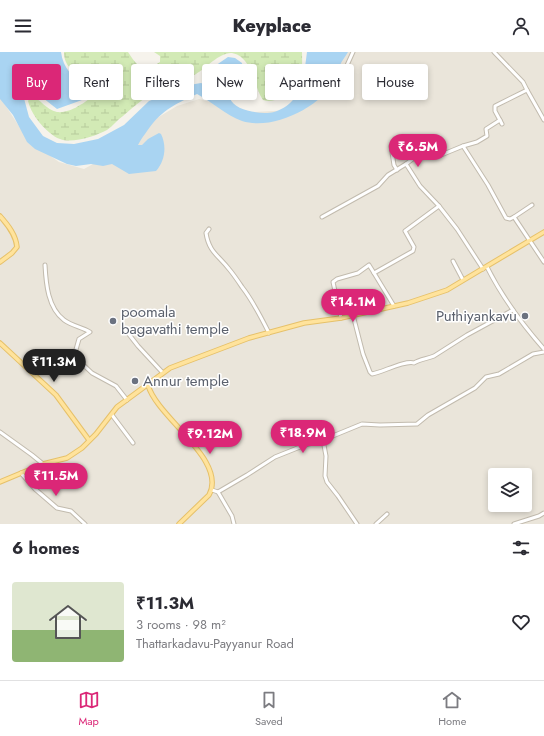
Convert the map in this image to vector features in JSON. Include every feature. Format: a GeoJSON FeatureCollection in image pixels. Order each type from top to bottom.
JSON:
{"type":"FeatureCollection","features":[{"type":"Feature","properties":{"kind":"main road"},"geometry":{"type":"LineString","coordinates":[[0,216],[10,228],[17,241],[17,247],[0,262]]}},
{"type":"Feature","properties":{"kind":"main road"},"geometry":{"type":"LineString","coordinates":[[0,482],[43,464],[67,458],[82,448],[112,415],[117,407],[170,368],[249,338],[304,323],[341,318],[394,306],[448,290],[544,232]]}},
{"type":"Feature","properties":{"kind":"main road"},"geometry":{"type":"LineString","coordinates":[[0,343],[56,395],[90,440]]}},
{"type":"Feature","properties":{"kind":"main road"},"geometry":{"type":"LineString","coordinates":[[148,385],[149,392],[154,399],[170,419],[186,435],[210,469],[212,490],[208,498],[179,524]]}},
{"type":"Feature","properties":{"kind":"street"},"geometry":{"type":"LineString","coordinates":[[348,64],[353,52]]}},
{"type":"Feature","properties":{"kind":"street"},"geometry":{"type":"LineString","coordinates":[[494,52],[523,82],[544,120]]}},
{"type":"Feature","properties":{"kind":"street"},"geometry":{"type":"LineString","coordinates":[[502,124],[494,108],[496,105],[514,98],[527,90]]}},
{"type":"Feature","properties":{"kind":"street"},"geometry":{"type":"LineString","coordinates":[[322,217],[378,186],[388,175],[414,158],[427,153],[440,155],[460,146],[477,142],[487,136],[486,129],[500,120]]}},
{"type":"Feature","properties":{"kind":"street"},"geometry":{"type":"LineString","coordinates":[[391,146],[394,165],[397,170]]}},
{"type":"Feature","properties":{"kind":"street"},"geometry":{"type":"LineString","coordinates":[[463,146],[484,178],[506,218],[510,219],[532,205]]}},
{"type":"Feature","properties":{"kind":"street"},"geometry":{"type":"LineString","coordinates":[[406,164],[420,186],[439,206],[457,229],[483,269]]}},
{"type":"Feature","properties":{"kind":"street"},"geometry":{"type":"LineString","coordinates":[[374,273],[413,251],[414,247],[405,231],[439,206]]}},
{"type":"Feature","properties":{"kind":"street"},"geometry":{"type":"LineString","coordinates":[[514,217],[544,262]]}},
{"type":"Feature","properties":{"kind":"street"},"geometry":{"type":"LineString","coordinates":[[209,229],[206,233],[207,242],[211,249],[243,288],[269,333]]}},
{"type":"Feature","properties":{"kind":"street"},"geometry":{"type":"LineString","coordinates":[[453,261],[464,280]]}},
{"type":"Feature","properties":{"kind":"street"},"geometry":{"type":"LineString","coordinates":[[45,265],[45,280],[53,308],[64,321],[90,332],[79,339],[75,353],[76,358],[92,373],[116,386],[127,400]]}},
{"type":"Feature","properties":{"kind":"street"},"geometry":{"type":"LineString","coordinates":[[341,318],[333,282],[337,279],[358,273],[369,265],[394,306]]}},
{"type":"Feature","properties":{"kind":"street"},"geometry":{"type":"LineString","coordinates":[[487,267],[518,318],[544,349]]}},
{"type":"Feature","properties":{"kind":"street"},"geometry":{"type":"LineString","coordinates":[[353,315],[363,354],[372,374],[403,363],[414,363],[418,360],[434,356],[467,334],[513,310]]}},
{"type":"Feature","properties":{"kind":"street"},"geometry":{"type":"LineString","coordinates":[[124,328],[138,346],[163,373]]}},
{"type":"Feature","properties":{"kind":"street"},"geometry":{"type":"LineString","coordinates":[[218,492],[275,457],[362,424],[380,426],[417,424],[428,415],[475,388],[486,377],[499,374],[533,354],[544,352]]}},
{"type":"Feature","properties":{"kind":"street"},"geometry":{"type":"LineString","coordinates":[[112,415],[133,443]]}},
{"type":"Feature","properties":{"kind":"street"},"geometry":{"type":"LineString","coordinates":[[0,432],[43,464]]}},
{"type":"Feature","properties":{"kind":"street"},"geometry":{"type":"LineString","coordinates":[[323,440],[326,456],[325,476],[327,482],[346,506],[357,524]]}},
{"type":"Feature","properties":{"kind":"street"},"geometry":{"type":"LineString","coordinates":[[21,473],[57,508],[71,511],[85,524]]}},
{"type":"Feature","properties":{"kind":"street"},"geometry":{"type":"LineString","coordinates":[[212,490],[218,492],[232,516],[234,524]]}},
{"type":"Feature","properties":{"kind":"street"},"geometry":{"type":"LineString","coordinates":[[514,524],[544,513]]}},
{"type":"Feature","properties":{"kind":"street"},"geometry":{"type":"LineString","coordinates":[[376,524],[388,514]]}},
{"type":"Feature","properties":{"kind":"shaded area"},"geometry":{"type":"Polygon","coordinates":[[[340,52],[544,52],[544,524],[0,524],[0,97],[28,140],[59,162],[84,169],[102,159],[147,124],[177,106],[199,99],[252,112],[293,110],[301,100],[354,100],[354,64],[330,64],[340,52]]]}},
{"type":"Feature","properties":{"kind":"green space"},"geometry":{"type":"Polygon","coordinates":[[[64,52],[128,52],[137,64],[131,64],[131,100],[142,100],[107,130],[97,135],[71,141],[59,139],[50,133],[36,118],[29,105],[29,100],[39,100],[53,111],[60,112],[72,109],[87,100],[123,100],[123,64],[69,64],[69,66],[65,59],[64,52]]]}},
{"type":"Feature","properties":{"kind":"green space"},"geometry":{"type":"Polygon","coordinates":[[[154,52],[302,52],[302,64],[265,64],[265,100],[275,100],[269,101],[263,100],[260,94],[257,86],[257,64],[247,64],[239,56],[232,53],[227,53],[210,64],[202,64],[202,70],[194,75],[194,64],[156,64],[160,62],[160,56],[154,52]]]}},
{"type":"Feature","properties":{"kind":"water"},"geometry":{"type":"Polygon","coordinates":[[[0,52],[61,52],[66,68],[69,72],[69,100],[82,100],[57,109],[46,100],[61,100],[61,64],[12,64],[12,100],[24,100],[29,117],[43,136],[57,143],[74,144],[98,139],[124,125],[152,100],[185,100],[174,105],[162,114],[151,126],[138,145],[142,145],[148,139],[159,133],[161,134],[164,143],[164,153],[161,163],[156,171],[129,174],[112,164],[103,166],[91,164],[76,166],[67,164],[35,149],[27,142],[13,115],[0,99],[0,52]]]}},
{"type":"Feature","properties":{"kind":"water"},"geometry":{"type":"Polygon","coordinates":[[[307,52],[348,52],[341,63],[305,64],[307,52]]]}},
{"type":"Feature","properties":{"kind":"water"},"geometry":{"type":"Polygon","coordinates":[[[228,57],[235,58],[242,63],[218,64],[228,57]]]}},
{"type":"Feature","properties":{"kind":"water"},"geometry":{"type":"Polygon","coordinates":[[[202,83],[202,97],[197,94],[194,96],[194,84],[202,83]]]}},
{"type":"Feature","properties":{"kind":"water"},"geometry":{"type":"Polygon","coordinates":[[[206,100],[232,100],[237,106],[243,109],[269,113],[284,108],[293,100],[318,100],[295,114],[281,120],[268,123],[242,121],[206,100]]]}},
{"type":"Feature","properties":{"kind":"place","name":"Puthiyankavu"},"geometry":{"type":"Point","coordinates":[525,316]}},
{"type":"Feature","properties":{"kind":"place","name":"poomala bagavathi temple"},"geometry":{"type":"Point","coordinates":[113,321]}},
{"type":"Feature","properties":{"kind":"place","name":"Annur temple"},"geometry":{"type":"Point","coordinates":[135,381]}}]}
